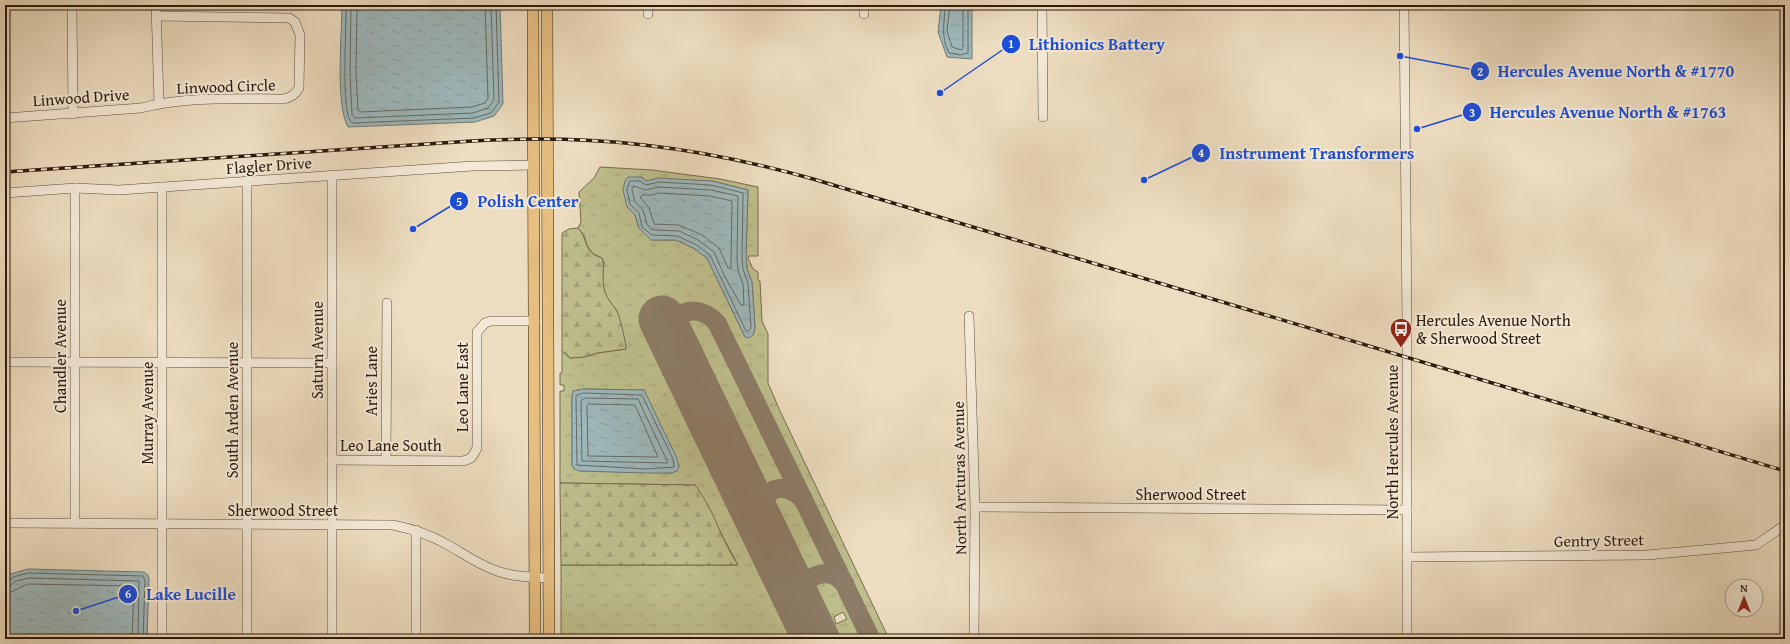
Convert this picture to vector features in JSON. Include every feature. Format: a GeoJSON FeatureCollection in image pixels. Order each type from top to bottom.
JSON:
{"type":"FeatureCollection","features":[{"type":"Feature","properties":{"kind":"main road"},"geometry":{"type":"LineString","coordinates":[[533,5],[535,639]]}},
{"type":"Feature","properties":{"kind":"main road"},"geometry":{"type":"LineString","coordinates":[[547,5],[549,639]]}},
{"type":"Feature","properties":{"kind":"street"},"geometry":{"type":"LineString","coordinates":[[72,5],[73,114]]}},
{"type":"Feature","properties":{"kind":"street"},"geometry":{"type":"LineString","coordinates":[[156,5],[159,103]]}},
{"type":"Feature","properties":{"kind":"street"},"geometry":{"type":"LineString","coordinates":[[1042,5],[1043,117]]}},
{"type":"Feature","properties":{"kind":"street","name":"North Hercules Avenue"},"geometry":{"type":"LineString","coordinates":[[1404,5],[1407,639]]}},
{"type":"Feature","properties":{"kind":"street","name":"Linwood Circle"},"geometry":{"type":"LineString","coordinates":[[156,16],[282,17],[289,18],[295,22],[300,35],[300,82],[296,93],[291,97],[284,99],[198,99],[159,103]]}},
{"type":"Feature","properties":{"kind":"street","name":"Linwood Drive"},"geometry":{"type":"LineString","coordinates":[[5,118],[141,108],[159,103]]}},
{"type":"Feature","properties":{"kind":"street","name":"Flagler Drive"},"geometry":{"type":"LineString","coordinates":[[5,193],[75,188],[119,190],[473,166],[534,165]]}},
{"type":"Feature","properties":{"kind":"street","name":"Saturn Avenue"},"geometry":{"type":"LineString","coordinates":[[332,175],[332,639]]}},
{"type":"Feature","properties":{"kind":"street","name":"South Arden Avenue"},"geometry":{"type":"LineString","coordinates":[[247,181],[247,639]]}},
{"type":"Feature","properties":{"kind":"street","name":"Murray Avenue"},"geometry":{"type":"LineString","coordinates":[[162,187],[162,639]]}},
{"type":"Feature","properties":{"kind":"street","name":"Chandler Avenue"},"geometry":{"type":"LineString","coordinates":[[75,188],[75,523]]}},
{"type":"Feature","properties":{"kind":"street","name":"Aries Lane"},"geometry":{"type":"LineString","coordinates":[[386,460],[387,303]]}},
{"type":"Feature","properties":{"kind":"street","name":"North Arcturas Avenue"},"geometry":{"type":"LineString","coordinates":[[969,316],[975,507],[974,639]]}},
{"type":"Feature","properties":{"kind":"street","name":"Leo Lane East"},"geometry":{"type":"LineString","coordinates":[[473,457],[476,448],[477,332],[485,323],[535,321]]}},
{"type":"Feature","properties":{"kind":"street"},"geometry":{"type":"LineString","coordinates":[[5,362],[332,363]]}},
{"type":"Feature","properties":{"kind":"street","name":"Leo Lane South"},"geometry":{"type":"LineString","coordinates":[[332,460],[463,461],[473,457]]}},
{"type":"Feature","properties":{"kind":"street","name":"Sherwood Street"},"geometry":{"type":"LineString","coordinates":[[975,507],[1407,510]]}},
{"type":"Feature","properties":{"kind":"street","name":"Sherwood Street"},"geometry":{"type":"LineString","coordinates":[[5,523],[388,525],[416,530],[431,536],[481,565],[497,571],[512,575],[549,578]]}},
{"type":"Feature","properties":{"kind":"street","name":"Gentry Street"},"geometry":{"type":"LineString","coordinates":[[1407,557],[1647,555],[1756,545],[1785,525]]}},
{"type":"Feature","properties":{"kind":"street"},"geometry":{"type":"LineString","coordinates":[[416,530],[416,639]]}},
{"type":"Feature","properties":{"kind":"street"},"geometry":{"type":"LineString","coordinates":[[1086,638],[1119,639]]}},
{"type":"Feature","properties":{"kind":"green space"},"geometry":{"type":"Polygon","coordinates":[[[600,167],[652,170],[720,179],[758,187],[758,256],[749,256],[748,258],[753,269],[758,272],[758,280],[760,281],[762,321],[768,334],[768,383],[889,639],[876,639],[719,318],[711,311],[702,307],[694,306],[676,310],[650,324],[803,639],[561,639],[561,565],[738,565],[695,485],[560,483],[560,391],[564,391],[564,385],[560,385],[560,373],[562,373],[562,351],[570,358],[584,357],[597,353],[626,349],[617,311],[606,297],[602,282],[604,263],[602,258],[593,254],[587,245],[584,235],[578,228],[581,222],[579,192],[594,178],[600,167]],[[646,181],[635,215],[639,228],[651,240],[676,240],[693,248],[707,258],[745,337],[753,335],[755,328],[752,282],[747,269],[746,257],[748,190],[712,181],[646,181]],[[584,389],[573,391],[572,397],[572,465],[580,471],[671,473],[644,390],[584,389]]]}},
{"type":"Feature","properties":{"kind":"green space"},"geometry":{"type":"Polygon","coordinates":[[[578,228],[581,231],[590,251],[594,255],[602,258],[603,283],[605,292],[619,317],[626,349],[597,353],[584,357],[570,358],[562,351],[562,233],[569,229],[578,228]]]}},
{"type":"Feature","properties":{"kind":"green space"},"geometry":{"type":"Polygon","coordinates":[[[698,315],[708,319],[712,323],[789,482],[770,483],[757,489],[681,331],[683,321],[685,319],[698,315]]]}},
{"type":"Feature","properties":{"kind":"green space"},"geometry":{"type":"Polygon","coordinates":[[[560,483],[695,485],[702,494],[738,565],[561,565],[560,483]]]}},
{"type":"Feature","properties":{"kind":"green space"},"geometry":{"type":"Polygon","coordinates":[[[781,495],[787,495],[799,502],[831,567],[817,567],[799,574],[768,510],[769,504],[772,500],[781,495]]]}},
{"type":"Feature","properties":{"kind":"green space"},"geometry":{"type":"Polygon","coordinates":[[[825,580],[831,580],[840,586],[866,639],[830,639],[814,607],[812,598],[813,591],[817,584],[825,580]],[[843,612],[834,617],[836,624],[847,619],[843,612]]]}},
{"type":"Feature","properties":{"kind":"water"},"geometry":{"type":"Polygon","coordinates":[[[342,5],[500,5],[503,104],[494,116],[475,122],[348,127],[344,116],[340,86],[342,5]]]}},
{"type":"Feature","properties":{"kind":"water"},"geometry":{"type":"Polygon","coordinates":[[[941,5],[972,5],[972,59],[947,57],[938,32],[941,5]]]}},
{"type":"Feature","properties":{"kind":"water"},"geometry":{"type":"Polygon","coordinates":[[[628,177],[642,177],[646,181],[658,178],[712,181],[748,190],[746,257],[747,269],[752,282],[755,328],[753,335],[749,338],[745,337],[707,258],[693,248],[676,240],[651,240],[639,228],[635,215],[627,207],[623,190],[625,181],[628,177]]]}},
{"type":"Feature","properties":{"kind":"water"},"geometry":{"type":"Polygon","coordinates":[[[584,389],[644,390],[677,458],[679,467],[677,471],[671,473],[646,473],[580,471],[574,469],[572,465],[572,397],[573,391],[584,389]]]}},
{"type":"Feature","properties":{"kind":"water"},"geometry":{"type":"Polygon","coordinates":[[[28,569],[144,572],[148,575],[149,579],[147,639],[5,639],[6,579],[10,574],[28,569]]]}},
{"type":"Feature","properties":{"kind":"taxiway"},"geometry":{"type":"LineString","coordinates":[[673,343],[674,327],[677,320],[688,312],[694,311],[706,314],[717,323],[803,499]]}},
{"type":"Feature","properties":{"kind":"taxiway"},"geometry":{"type":"LineString","coordinates":[[758,518],[763,500],[773,490],[780,488],[787,489],[803,499],[871,639]]}},
{"type":"Feature","properties":{"kind":"taxiway"},"geometry":{"type":"LineString","coordinates":[[801,607],[803,587],[814,576],[822,574],[831,575],[845,584]]}},
{"type":"Feature","properties":{"kind":"runway"},"geometry":{"type":"LineString","coordinates":[[662,319],[816,639]]}},
{"type":"Feature","properties":{"kind":"railway"},"geometry":{"type":"LineString","coordinates":[[5,172],[517,139],[602,141],[686,151],[727,158],[813,179],[1785,471]]}},
{"type":"Feature","properties":{"kind":"place","name":"Hercules Avenue North & #1770"},"geometry":{"type":"Point","coordinates":[1400,56]}},
{"type":"Feature","properties":{"kind":"place","name":"Lithionics Battery"},"geometry":{"type":"Point","coordinates":[940,93]}},
{"type":"Feature","properties":{"kind":"place","name":"Hercules Avenue North & #1763"},"geometry":{"type":"Point","coordinates":[1417,129]}},
{"type":"Feature","properties":{"kind":"place","name":"Instrument Transformers"},"geometry":{"type":"Point","coordinates":[1144,180]}},
{"type":"Feature","properties":{"kind":"place","name":"Polish Center"},"geometry":{"type":"Point","coordinates":[413,229]}},
{"type":"Feature","properties":{"kind":"place","name":"Hercules Avenue North & Sherwood Street"},"geometry":{"type":"Point","coordinates":[1401,348]}},
{"type":"Feature","properties":{"kind":"place","name":"Lake Lucille"},"geometry":{"type":"Point","coordinates":[76,611]}}]}
